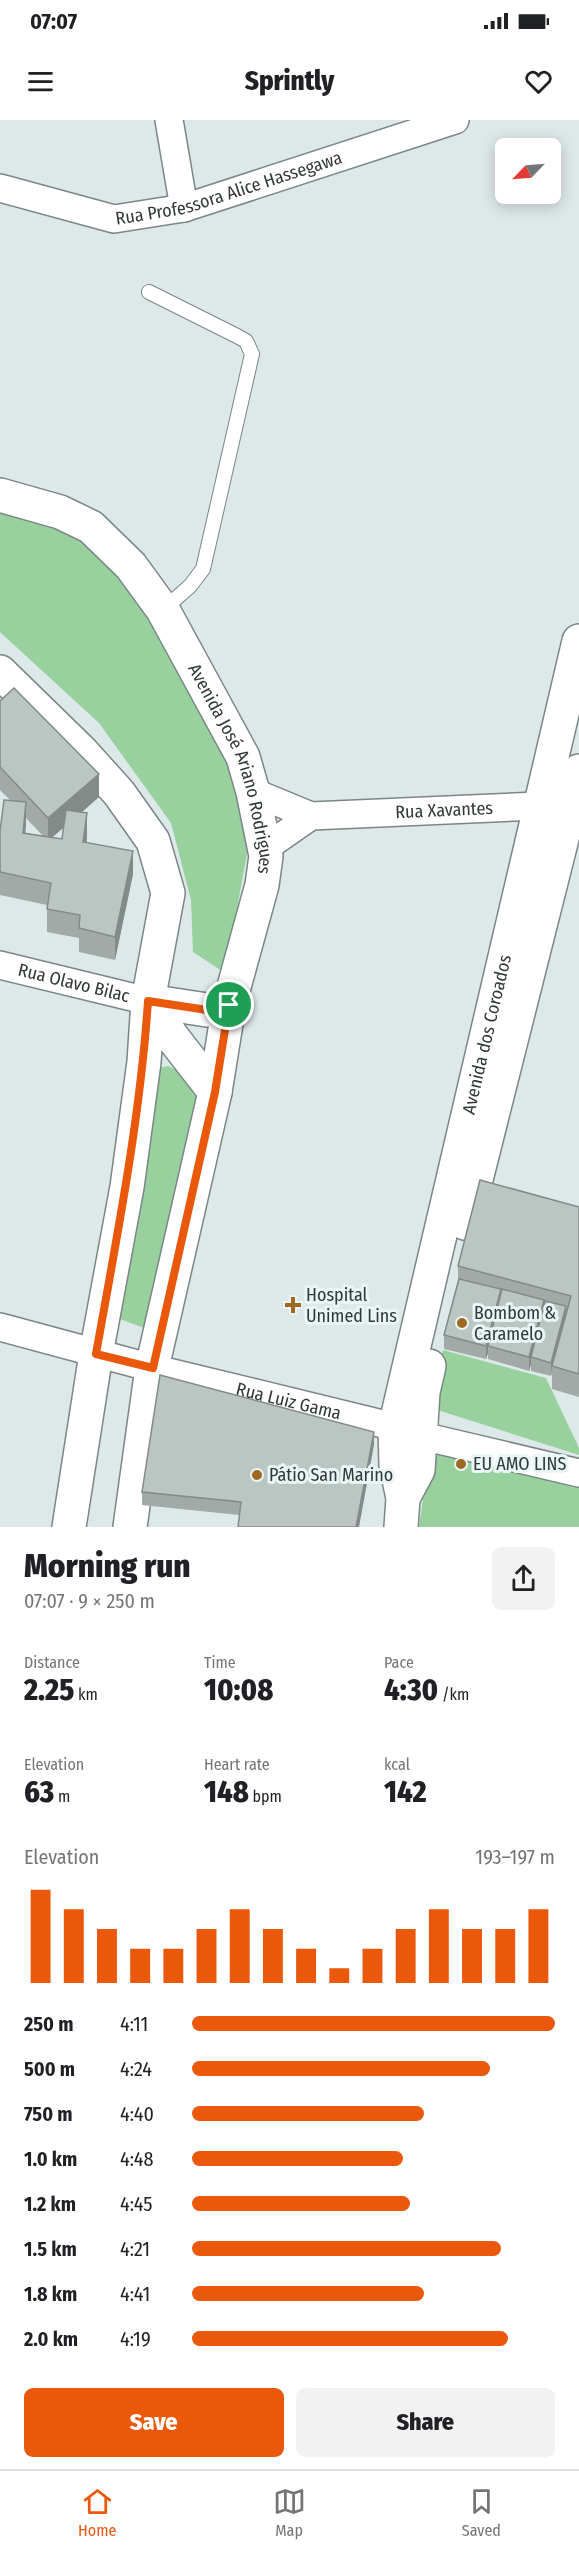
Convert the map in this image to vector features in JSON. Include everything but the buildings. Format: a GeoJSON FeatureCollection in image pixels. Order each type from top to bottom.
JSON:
{"type":"FeatureCollection","features":[{"type":"Feature","properties":{"kind":"street"},"geometry":{"type":"LineString","coordinates":[[169,120],[184,208]]}},
{"type":"Feature","properties":{"kind":"street","name":"Rua Professora Alice Hassegawa"},"geometry":{"type":"LineString","coordinates":[[0,188],[114,219],[184,208],[393,128],[454,120]]}},
{"type":"Feature","properties":{"kind":"street","name":"Avenida José Ariano Rodrigues"},"geometry":{"type":"LineString","coordinates":[[0,495],[60,512],[91,527],[130,566],[163,610],[243,757],[265,848],[262,885],[229,1005],[215,1092],[153,1368],[129,1527]]}},
{"type":"Feature","properties":{"kind":"street","name":"Avenida dos Coroados"},"geometry":{"type":"LineString","coordinates":[[402,1513],[418,1470],[408,1431],[423,1392],[564,806],[579,641]]}},
{"type":"Feature","properties":{"kind":"street"},"geometry":{"type":"LineString","coordinates":[[0,672],[82,752],[119,793],[153,841],[168,893],[148,1001],[144,1062],[127,1187],[96,1354],[69,1527]]}},
{"type":"Feature","properties":{"kind":"street","name":"Avenida dos Coroados"},"geometry":{"type":"LineString","coordinates":[[564,806],[579,771]]}},
{"type":"Feature","properties":{"kind":"street","name":"Rua Xavantes"},"geometry":{"type":"LineString","coordinates":[[253,792],[311,816],[564,806]]}},
{"type":"Feature","properties":{"kind":"street"},"geometry":{"type":"LineString","coordinates":[[265,848],[311,816]]}},
{"type":"Feature","properties":{"kind":"street","name":"Rua Olavo Bilac"},"geometry":{"type":"LineString","coordinates":[[0,965],[148,1001]]}},
{"type":"Feature","properties":{"kind":"street"},"geometry":{"type":"LineString","coordinates":[[148,1001],[207,1010],[229,1005]]}},
{"type":"Feature","properties":{"kind":"street"},"geometry":{"type":"LineString","coordinates":[[148,1001],[173,1038],[195,1063],[215,1092]]}},
{"type":"Feature","properties":{"kind":"street"},"geometry":{"type":"LineString","coordinates":[[144,1062],[195,1063]]}},
{"type":"Feature","properties":{"kind":"street","name":"Rua Luiz Gama"},"geometry":{"type":"LineString","coordinates":[[0,1328],[96,1354],[579,1473]]}},
{"type":"Feature","properties":{"kind":"lane"},"geometry":{"type":"LineString","coordinates":[[149,291],[246,341],[252,354],[202,569],[190,586],[163,610]]}},
{"type":"Feature","properties":{"kind":"green space"},"geometry":{"type":"Polygon","coordinates":[[[0,506],[92,537],[145,595],[241,772],[252,827],[225,973],[193,952],[191,900],[171,823],[99,723],[0,632],[0,506]]]}},
{"type":"Feature","properties":{"kind":"green space"},"geometry":{"type":"Polygon","coordinates":[[[168,1066],[185,1074],[205,1088],[147,1329],[120,1319],[114,1309],[154,1069],[168,1066]]]}},
{"type":"Feature","properties":{"kind":"green space"},"geometry":{"type":"Polygon","coordinates":[[[443,1350],[546,1378],[579,1448],[579,1455],[428,1407],[443,1350]]]}},
{"type":"Feature","properties":{"kind":"green space"},"geometry":{"type":"Polygon","coordinates":[[[431,1443],[579,1483],[579,1527],[419,1527],[431,1443]]]}},
{"type":"Feature","properties":{"kind":"place","name":"Hospital Unimed Lins"},"geometry":{"type":"Point","coordinates":[293,1305]}},
{"type":"Feature","properties":{"kind":"place","name":"Bombom & Caramelo"},"geometry":{"type":"Point","coordinates":[462,1323]}},
{"type":"Feature","properties":{"kind":"place","name":"EU AMO LINS"},"geometry":{"type":"Point","coordinates":[461,1464]}},
{"type":"Feature","properties":{"kind":"place","name":"Pátio San Marino"},"geometry":{"type":"Point","coordinates":[257,1475]}},
{"type":"Feature","properties":{"kind":"route"},"geometry":{"type":"LineString","coordinates":[[148,1001],[207,1010],[229,1005],[215,1092],[153,1368],[96,1354],[127,1187],[144,1062],[148,1001]]}}]}
